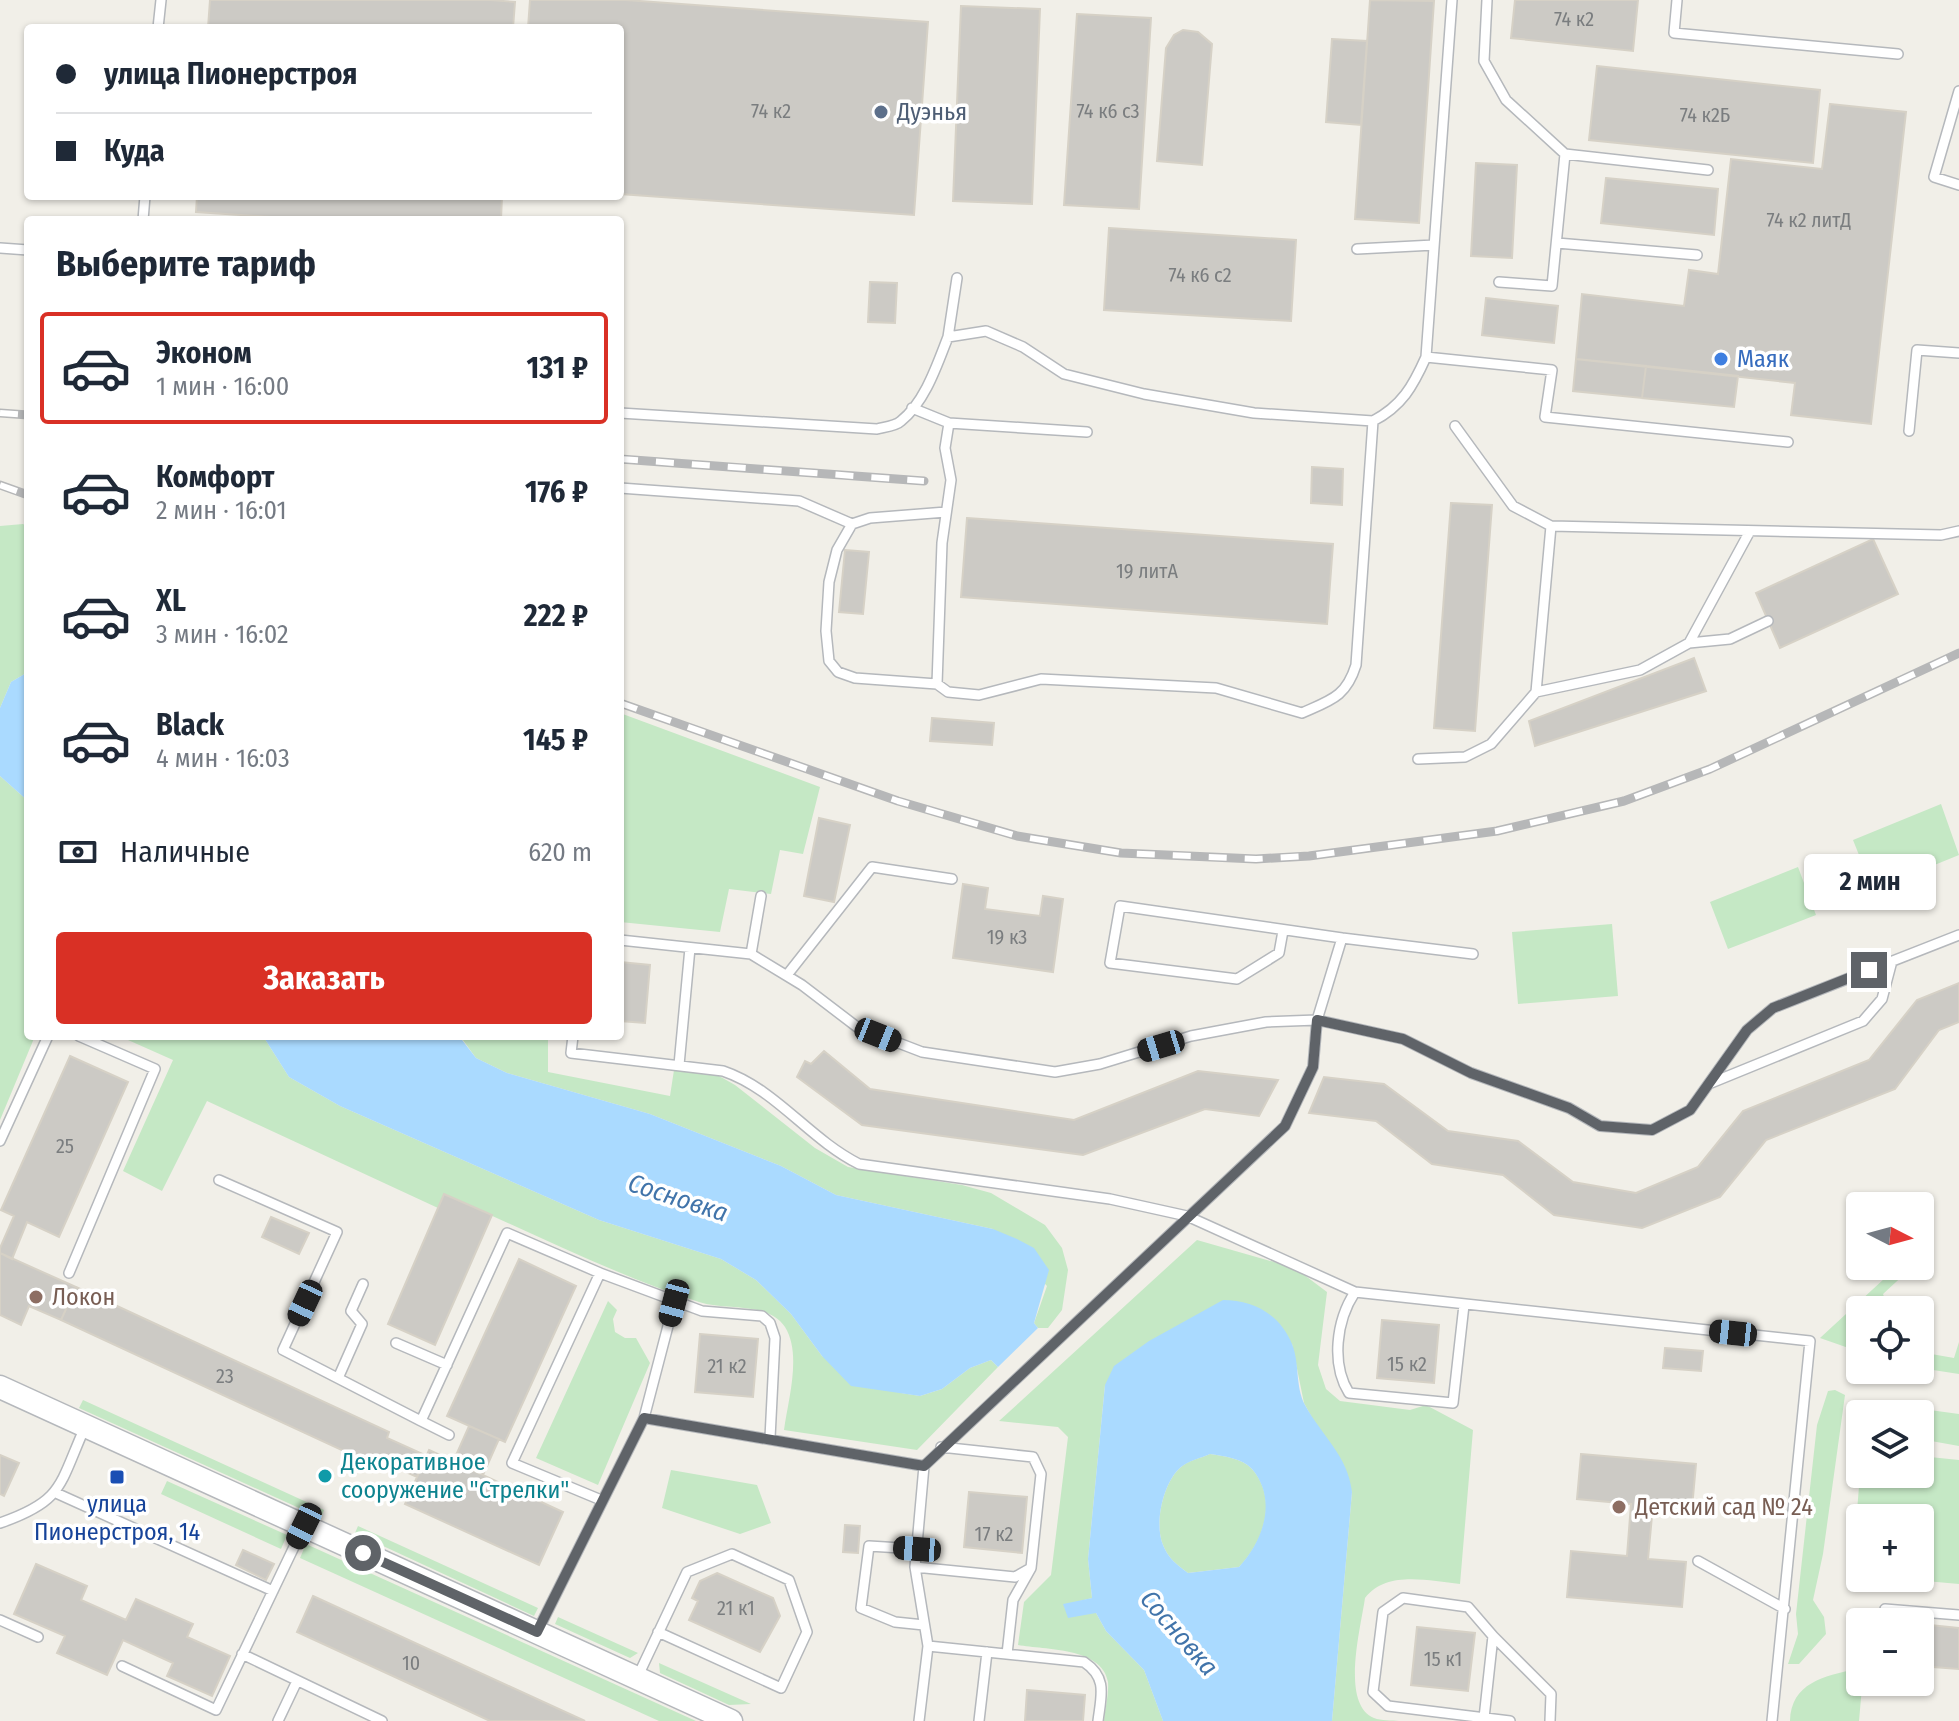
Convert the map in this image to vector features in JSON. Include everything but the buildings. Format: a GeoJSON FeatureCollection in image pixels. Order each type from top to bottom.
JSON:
{"type":"FeatureCollection","features":[{"type":"Feature","properties":{"kind":"street"},"geometry":{"type":"LineString","coordinates":[[0,1387],[731,1721]]}},
{"type":"Feature","properties":{"kind":"lane"},"geometry":{"type":"LineString","coordinates":[[158,24],[161,0]]}},
{"type":"Feature","properties":{"kind":"lane"},"geometry":{"type":"LineString","coordinates":[[948,337],[986,331],[1023,347],[1064,374],[1144,394],[1254,413],[1373,421],[1390,413],[1411,391],[1426,357],[1452,0]]}},
{"type":"Feature","properties":{"kind":"lane"},"geometry":{"type":"LineString","coordinates":[[1487,0],[1484,61],[1506,100],[1565,154],[1708,170]]}},
{"type":"Feature","properties":{"kind":"lane"},"geometry":{"type":"LineString","coordinates":[[1677,0],[1674,33],[1898,54]]}},
{"type":"Feature","properties":{"kind":"lane"},"geometry":{"type":"LineString","coordinates":[[1959,91],[1934,177],[1959,185]]}},
{"type":"Feature","properties":{"kind":"lane"},"geometry":{"type":"LineString","coordinates":[[1499,282],[1552,286],[1565,154]]}},
{"type":"Feature","properties":{"kind":"lane"},"geometry":{"type":"LineString","coordinates":[[1557,243],[1697,255]]}},
{"type":"Feature","properties":{"kind":"lane"},"geometry":{"type":"LineString","coordinates":[[1357,249],[1434,245]]}},
{"type":"Feature","properties":{"kind":"lane"},"geometry":{"type":"LineString","coordinates":[[0,248],[24,250]]}},
{"type":"Feature","properties":{"kind":"lane"},"geometry":{"type":"LineString","coordinates":[[624,413],[877,429],[900,423],[935,369],[948,337],[957,278]]}},
{"type":"Feature","properties":{"kind":"lane"},"geometry":{"type":"LineString","coordinates":[[1909,431],[1917,350],[1959,353]]}},
{"type":"Feature","properties":{"kind":"lane"},"geometry":{"type":"LineString","coordinates":[[1426,357],[1552,370],[1545,417],[1788,442]]}},
{"type":"Feature","properties":{"kind":"lane"},"geometry":{"type":"LineString","coordinates":[[912,408],[949,423],[1087,432]]}},
{"type":"Feature","properties":{"kind":"lane"},"geometry":{"type":"LineString","coordinates":[[946,512],[870,518],[852,524],[837,550],[829,582],[826,631],[829,661],[838,672],[855,678],[937,684],[948,692],[979,695],[1041,679],[1216,688],[1302,713],[1335,698],[1349,686],[1356,665],[1373,421]]}},
{"type":"Feature","properties":{"kind":"lane"},"geometry":{"type":"LineString","coordinates":[[937,684],[946,512],[951,480],[945,448],[949,423]]}},
{"type":"Feature","properties":{"kind":"lane"},"geometry":{"type":"LineString","coordinates":[[1455,426],[1513,506],[1551,526],[1941,535],[1959,531]]}},
{"type":"Feature","properties":{"kind":"lane"},"geometry":{"type":"LineString","coordinates":[[624,488],[799,501],[852,524]]}},
{"type":"Feature","properties":{"kind":"lane"},"geometry":{"type":"LineString","coordinates":[[1418,759],[1465,757],[1491,744],[1536,692],[1551,526]]}},
{"type":"Feature","properties":{"kind":"lane"},"geometry":{"type":"LineString","coordinates":[[1689,643],[1750,531]]}},
{"type":"Feature","properties":{"kind":"lane"},"geometry":{"type":"LineString","coordinates":[[1536,692],[1640,670],[1689,643],[1730,639],[1768,621]]}},
{"type":"Feature","properties":{"kind":"lane"},"geometry":{"type":"LineString","coordinates":[[787,975],[872,867],[952,879]]}},
{"type":"Feature","properties":{"kind":"lane"},"geometry":{"type":"LineString","coordinates":[[751,954],[761,896]]}},
{"type":"Feature","properties":{"kind":"lane"},"geometry":{"type":"LineString","coordinates":[[1283,931],[1279,953],[1237,979],[1110,963],[1120,906],[1283,931],[1473,954]]}},
{"type":"Feature","properties":{"kind":"lane"},"geometry":{"type":"LineString","coordinates":[[624,940],[751,954],[787,975],[857,1027],[922,1052],[1055,1072],[1100,1064],[1206,1033],[1266,1022],[1317,1020],[1403,1039],[1471,1073],[1569,1108],[1600,1126],[1652,1130],[1690,1110],[1747,1030],[1773,1008],[1959,935]]}},
{"type":"Feature","properties":{"kind":"lane"},"geometry":{"type":"LineString","coordinates":[[919,1721],[928,1646],[915,1567],[924,1466],[1285,1126],[1313,1067],[1317,1020],[1342,938]]}},
{"type":"Feature","properties":{"kind":"lane"},"geometry":{"type":"LineString","coordinates":[[679,1065],[690,948]]}},
{"type":"Feature","properties":{"kind":"lane"},"geometry":{"type":"LineString","coordinates":[[1710,1083],[1863,1021],[1882,999],[1892,961]]}},
{"type":"Feature","properties":{"kind":"lane"},"geometry":{"type":"LineString","coordinates":[[0,1141],[46,1040]]}},
{"type":"Feature","properties":{"kind":"lane"},"geometry":{"type":"LineString","coordinates":[[69,1273],[155,1069],[88,1040]]}},
{"type":"Feature","properties":{"kind":"lane"},"geometry":{"type":"LineString","coordinates":[[573,1040],[571,1053],[723,1071],[741,1077],[769,1095],[835,1151],[859,1164],[1110,1199],[1187,1216],[1355,1292],[1810,1341],[1772,1721]]}},
{"type":"Feature","properties":{"kind":"lane"},"geometry":{"type":"LineString","coordinates":[[219,1180],[337,1232],[283,1350],[449,1435]]}},
{"type":"Feature","properties":{"kind":"lane"},"geometry":{"type":"LineString","coordinates":[[421,1421],[507,1233],[674,1303],[702,1311],[762,1316],[770,1323],[775,1338],[770,1438]]}},
{"type":"Feature","properties":{"kind":"lane"},"geometry":{"type":"LineString","coordinates":[[600,1273],[512,1463],[601,1500]]}},
{"type":"Feature","properties":{"kind":"lane"},"geometry":{"type":"LineString","coordinates":[[339,1376],[362,1324],[351,1311],[363,1284]]}},
{"type":"Feature","properties":{"kind":"lane"},"geometry":{"type":"LineString","coordinates":[[1355,1292],[1342,1311],[1337,1374],[1349,1393],[1453,1403],[1464,1305]]}},
{"type":"Feature","properties":{"kind":"lane"},"geometry":{"type":"LineString","coordinates":[[537,1632],[644,1418],[674,1303]]}},
{"type":"Feature","properties":{"kind":"lane"},"geometry":{"type":"LineString","coordinates":[[396,1343],[447,1365]]}},
{"type":"Feature","properties":{"kind":"lane"},"geometry":{"type":"LineString","coordinates":[[644,1418],[924,1466]]}},
{"type":"Feature","properties":{"kind":"lane"},"geometry":{"type":"LineString","coordinates":[[0,1523],[36,1511],[56,1493],[86,1426]]}},
{"type":"Feature","properties":{"kind":"lane"},"geometry":{"type":"LineString","coordinates":[[941,1447],[1033,1457],[1041,1474],[1031,1568],[1013,1600],[1007,1654]]}},
{"type":"Feature","properties":{"kind":"lane"},"geometry":{"type":"LineString","coordinates":[[56,1493],[273,1591]]}},
{"type":"Feature","properties":{"kind":"lane"},"geometry":{"type":"LineString","coordinates":[[122,1666],[216,1710],[304,1526]]}},
{"type":"Feature","properties":{"kind":"lane"},"geometry":{"type":"LineString","coordinates":[[917,1549],[869,1546],[861,1608],[895,1622],[924,1625]]}},
{"type":"Feature","properties":{"kind":"lane"},"geometry":{"type":"LineString","coordinates":[[637,1678],[658,1632],[687,1572],[732,1554],[789,1580],[807,1632],[781,1688],[658,1632]]}},
{"type":"Feature","properties":{"kind":"lane"},"geometry":{"type":"LineString","coordinates":[[1698,1561],[1785,1609]]}},
{"type":"Feature","properties":{"kind":"lane"},"geometry":{"type":"LineString","coordinates":[[915,1567],[1015,1577],[1031,1568]]}},
{"type":"Feature","properties":{"kind":"lane"},"geometry":{"type":"LineString","coordinates":[[1510,1721],[1388,1706],[1373,1692],[1383,1612],[1403,1598],[1468,1607],[1551,1694],[1550,1721]]}},
{"type":"Feature","properties":{"kind":"lane"},"geometry":{"type":"LineString","coordinates":[[1934,1613],[1959,1615]]}},
{"type":"Feature","properties":{"kind":"lane"},"geometry":{"type":"LineString","coordinates":[[0,1620],[38,1637]]}},
{"type":"Feature","properties":{"kind":"lane"},"geometry":{"type":"LineString","coordinates":[[1484,1718],[1493,1636]]}},
{"type":"Feature","properties":{"kind":"lane"},"geometry":{"type":"LineString","coordinates":[[928,1646],[1084,1662],[1096,1670],[1103,1681],[1098,1721]]}},
{"type":"Feature","properties":{"kind":"lane"},"geometry":{"type":"LineString","coordinates":[[979,1721],[987,1652]]}},
{"type":"Feature","properties":{"kind":"lane"},"geometry":{"type":"LineString","coordinates":[[242,1654],[382,1721]]}},
{"type":"Feature","properties":{"kind":"lane"},"geometry":{"type":"LineString","coordinates":[[278,1721],[297,1681]]}},
{"type":"Feature","properties":{"kind":"green space"},"geometry":{"type":"Polygon","coordinates":[[[24,525],[24,674],[11,682],[0,708],[0,526],[24,525]]]}},
{"type":"Feature","properties":{"kind":"green space"},"geometry":{"type":"Polygon","coordinates":[[[624,714],[820,787],[803,854],[780,850],[771,894],[729,889],[720,932],[624,922],[624,714]]]}},
{"type":"Feature","properties":{"kind":"green space"},"geometry":{"type":"Polygon","coordinates":[[[0,776],[24,797],[24,1040],[33,1040],[0,1120],[0,776]]]}},
{"type":"Feature","properties":{"kind":"green space"},"geometry":{"type":"Polygon","coordinates":[[[1941,804],[1959,855],[1873,890],[1853,840],[1941,804]]]}},
{"type":"Feature","properties":{"kind":"green space"},"geometry":{"type":"Polygon","coordinates":[[[1798,867],[1816,915],[1728,949],[1710,902],[1798,867]]]}},
{"type":"Feature","properties":{"kind":"green space"},"geometry":{"type":"Polygon","coordinates":[[[1612,924],[1618,996],[1518,1004],[1512,932],[1612,924]]]}},
{"type":"Feature","properties":{"kind":"green space"},"geometry":{"type":"Polygon","coordinates":[[[128,1040],[266,1040],[289,1077],[340,1106],[599,1220],[721,1259],[756,1280],[791,1314],[822,1356],[901,1393],[920,1396],[942,1389],[970,1368],[991,1360],[998,1367],[917,1450],[784,1430],[793,1350],[785,1327],[768,1313],[710,1305],[667,1291],[445,1195],[438,1208],[207,1101],[162,1191],[123,1171],[173,1060],[128,1040]]]}},
{"type":"Feature","properties":{"kind":"green space"},"geometry":{"type":"Polygon","coordinates":[[[463,1040],[548,1040],[548,1072],[670,1096],[674,1070],[712,1072],[735,1085],[815,1148],[848,1167],[962,1185],[991,1193],[1045,1225],[1062,1248],[1068,1270],[1062,1310],[1048,1328],[1038,1328],[1034,1323],[1047,1286],[993,1229],[836,1195],[781,1166],[650,1114],[507,1073],[476,1058],[463,1040]]]}},
{"type":"Feature","properties":{"kind":"green space"},"geometry":{"type":"Polygon","coordinates":[[[1197,1240],[1295,1268],[1327,1292],[1318,1365],[1326,1389],[1340,1401],[1410,1410],[1426,1405],[1473,1430],[1460,1584],[1396,1580],[1374,1589],[1365,1598],[1355,1664],[1358,1697],[1364,1710],[1374,1718],[1399,1721],[1332,1721],[1352,1492],[1304,1403],[1292,1344],[1105,1385],[1088,1559],[1092,1598],[1064,1605],[1096,1613],[1106,1631],[1144,1670],[1163,1721],[1104,1721],[1108,1682],[1104,1671],[1095,1662],[1071,1652],[1018,1645],[1024,1602],[1051,1575],[1068,1437],[1058,1427],[999,1421],[1197,1240]]]}},
{"type":"Feature","properties":{"kind":"green space"},"geometry":{"type":"Polygon","coordinates":[[[1883,1280],[1898,1280],[1884,1296],[1866,1296],[1883,1280]]]}},
{"type":"Feature","properties":{"kind":"green space"},"geometry":{"type":"Polygon","coordinates":[[[608,1301],[617,1310],[613,1319],[615,1332],[625,1338],[636,1338],[650,1363],[598,1485],[536,1458],[608,1301]]]}},
{"type":"Feature","properties":{"kind":"green space"},"geometry":{"type":"Polygon","coordinates":[[[1846,1314],[1846,1347],[1820,1338],[1846,1314]]]}},
{"type":"Feature","properties":{"kind":"green space"},"geometry":{"type":"Polygon","coordinates":[[[1959,1342],[1959,1374],[1934,1370],[1934,1354],[1954,1358],[1959,1342]]]}},
{"type":"Feature","properties":{"kind":"green space"},"geometry":{"type":"Polygon","coordinates":[[[1835,1390],[1845,1395],[1823,1554],[1813,1600],[1824,1617],[1826,1634],[1799,1664],[1788,1664],[1798,1634],[1796,1614],[1817,1425],[1828,1391],[1835,1390]]]}},
{"type":"Feature","properties":{"kind":"green space"},"geometry":{"type":"Polygon","coordinates":[[[83,1400],[324,1510],[321,1518],[79,1408],[83,1400]]]}},
{"type":"Feature","properties":{"kind":"green space"},"geometry":{"type":"Polygon","coordinates":[[[1934,1411],[1959,1414],[1959,1446],[1934,1442],[1934,1411]]]}},
{"type":"Feature","properties":{"kind":"green space"},"geometry":{"type":"Polygon","coordinates":[[[1210,1454],[1238,1460],[1252,1469],[1265,1494],[1265,1520],[1255,1546],[1239,1567],[1188,1573],[1173,1561],[1163,1545],[1159,1526],[1162,1504],[1169,1483],[1181,1467],[1210,1454]]]}},
{"type":"Feature","properties":{"kind":"green space"},"geometry":{"type":"Polygon","coordinates":[[[1934,1457],[1959,1460],[1959,1584],[1934,1582],[1934,1504],[1858,1504],[1859,1488],[1934,1488],[1934,1457]]]}},
{"type":"Feature","properties":{"kind":"green space"},"geometry":{"type":"Polygon","coordinates":[[[671,1470],[757,1485],[771,1523],[740,1534],[662,1508],[671,1470]]]}},
{"type":"Feature","properties":{"kind":"green space"},"geometry":{"type":"Polygon","coordinates":[[[167,1481],[287,1535],[281,1549],[161,1494],[167,1481]]]}},
{"type":"Feature","properties":{"kind":"green space"},"geometry":{"type":"Polygon","coordinates":[[[358,1526],[538,1608],[534,1616],[355,1533],[358,1526]]]}},
{"type":"Feature","properties":{"kind":"green space"},"geometry":{"type":"Polygon","coordinates":[[[306,1544],[696,1721],[659,1721],[300,1558],[306,1544]]]}},
{"type":"Feature","properties":{"kind":"green space"},"geometry":{"type":"Polygon","coordinates":[[[558,1617],[638,1653],[630,1658],[555,1624],[558,1617]]]}},
{"type":"Feature","properties":{"kind":"green space"},"geometry":{"type":"Polygon","coordinates":[[[659,1663],[751,1704],[729,1705],[660,1673],[659,1663]]]}},
{"type":"Feature","properties":{"kind":"green space"},"geometry":{"type":"Polygon","coordinates":[[[1846,1672],[1846,1696],[1861,1696],[1859,1721],[1790,1721],[1796,1698],[1803,1690],[1811,1683],[1846,1672]]]}},
{"type":"Feature","properties":{"kind":"water"},"geometry":{"type":"Polygon","coordinates":[[[24,674],[24,797],[0,776],[0,708],[11,682],[24,674]]]}},
{"type":"Feature","properties":{"kind":"water","name":"Сосновка"},"geometry":{"type":"Polygon","coordinates":[[[266,1040],[462,1040],[476,1058],[507,1073],[650,1114],[781,1166],[836,1195],[993,1229],[1017,1239],[1034,1248],[1049,1270],[1034,1323],[1038,1328],[998,1367],[991,1360],[970,1368],[942,1389],[920,1396],[851,1386],[822,1356],[791,1314],[756,1280],[721,1259],[599,1220],[340,1106],[289,1077],[266,1040]]]}},
{"type":"Feature","properties":{"kind":"water","name":"Сосновка"},"geometry":{"type":"Polygon","coordinates":[[[1223,1300],[1255,1306],[1273,1317],[1287,1333],[1296,1359],[1302,1398],[1340,1457],[1352,1492],[1332,1721],[1163,1721],[1144,1670],[1106,1631],[1096,1613],[1068,1618],[1063,1604],[1092,1598],[1088,1559],[1105,1385],[1114,1366],[1149,1341],[1223,1300]],[[1210,1454],[1181,1467],[1169,1483],[1162,1504],[1159,1526],[1163,1545],[1173,1561],[1188,1573],[1239,1567],[1255,1545],[1264,1520],[1264,1494],[1252,1469],[1238,1460],[1210,1454]]]}},
{"type":"Feature","properties":{"kind":"railway"},"geometry":{"type":"LineString","coordinates":[[0,413],[24,415]]}},
{"type":"Feature","properties":{"kind":"railway"},"geometry":{"type":"LineString","coordinates":[[624,459],[924,481]]}},
{"type":"Feature","properties":{"kind":"railway"},"geometry":{"type":"LineString","coordinates":[[0,485],[24,494]]}},
{"type":"Feature","properties":{"kind":"railway"},"geometry":{"type":"LineString","coordinates":[[624,704],[898,801],[1017,836],[1121,853],[1256,859],[1309,856],[1497,831],[1624,801],[1710,769],[1959,653]]}},
{"type":"Feature","properties":{"kind":"place","name":"Дуэнья"},"geometry":{"type":"Point","coordinates":[881,112]}},
{"type":"Feature","properties":{"kind":"place","name":"Маяк"},"geometry":{"type":"Point","coordinates":[1721,359]}},
{"type":"Feature","properties":{"kind":"place","name":"Локон"},"geometry":{"type":"Point","coordinates":[36,1297]}},
{"type":"Feature","properties":{"kind":"place","name":"Декоративное сооружение \"Стрелки\""},"geometry":{"type":"Point","coordinates":[325,1476]}},
{"type":"Feature","properties":{"kind":"place","name":"улица Пионерстроя, 14"},"geometry":{"type":"Point","coordinates":[117,1477]}},
{"type":"Feature","properties":{"kind":"place","name":"Детский сад № 24"},"geometry":{"type":"Point","coordinates":[1619,1507]}},
{"type":"Feature","properties":{"kind":"route"},"geometry":{"type":"LineString","coordinates":[[363,1553],[537,1632],[644,1418],[924,1466],[1092,1304],[1285,1126],[1313,1067],[1317,1020],[1403,1039],[1471,1073],[1526,1090],[1569,1108],[1600,1126],[1652,1130],[1690,1110],[1747,1030],[1773,1008],[1869,970]]}}]}
